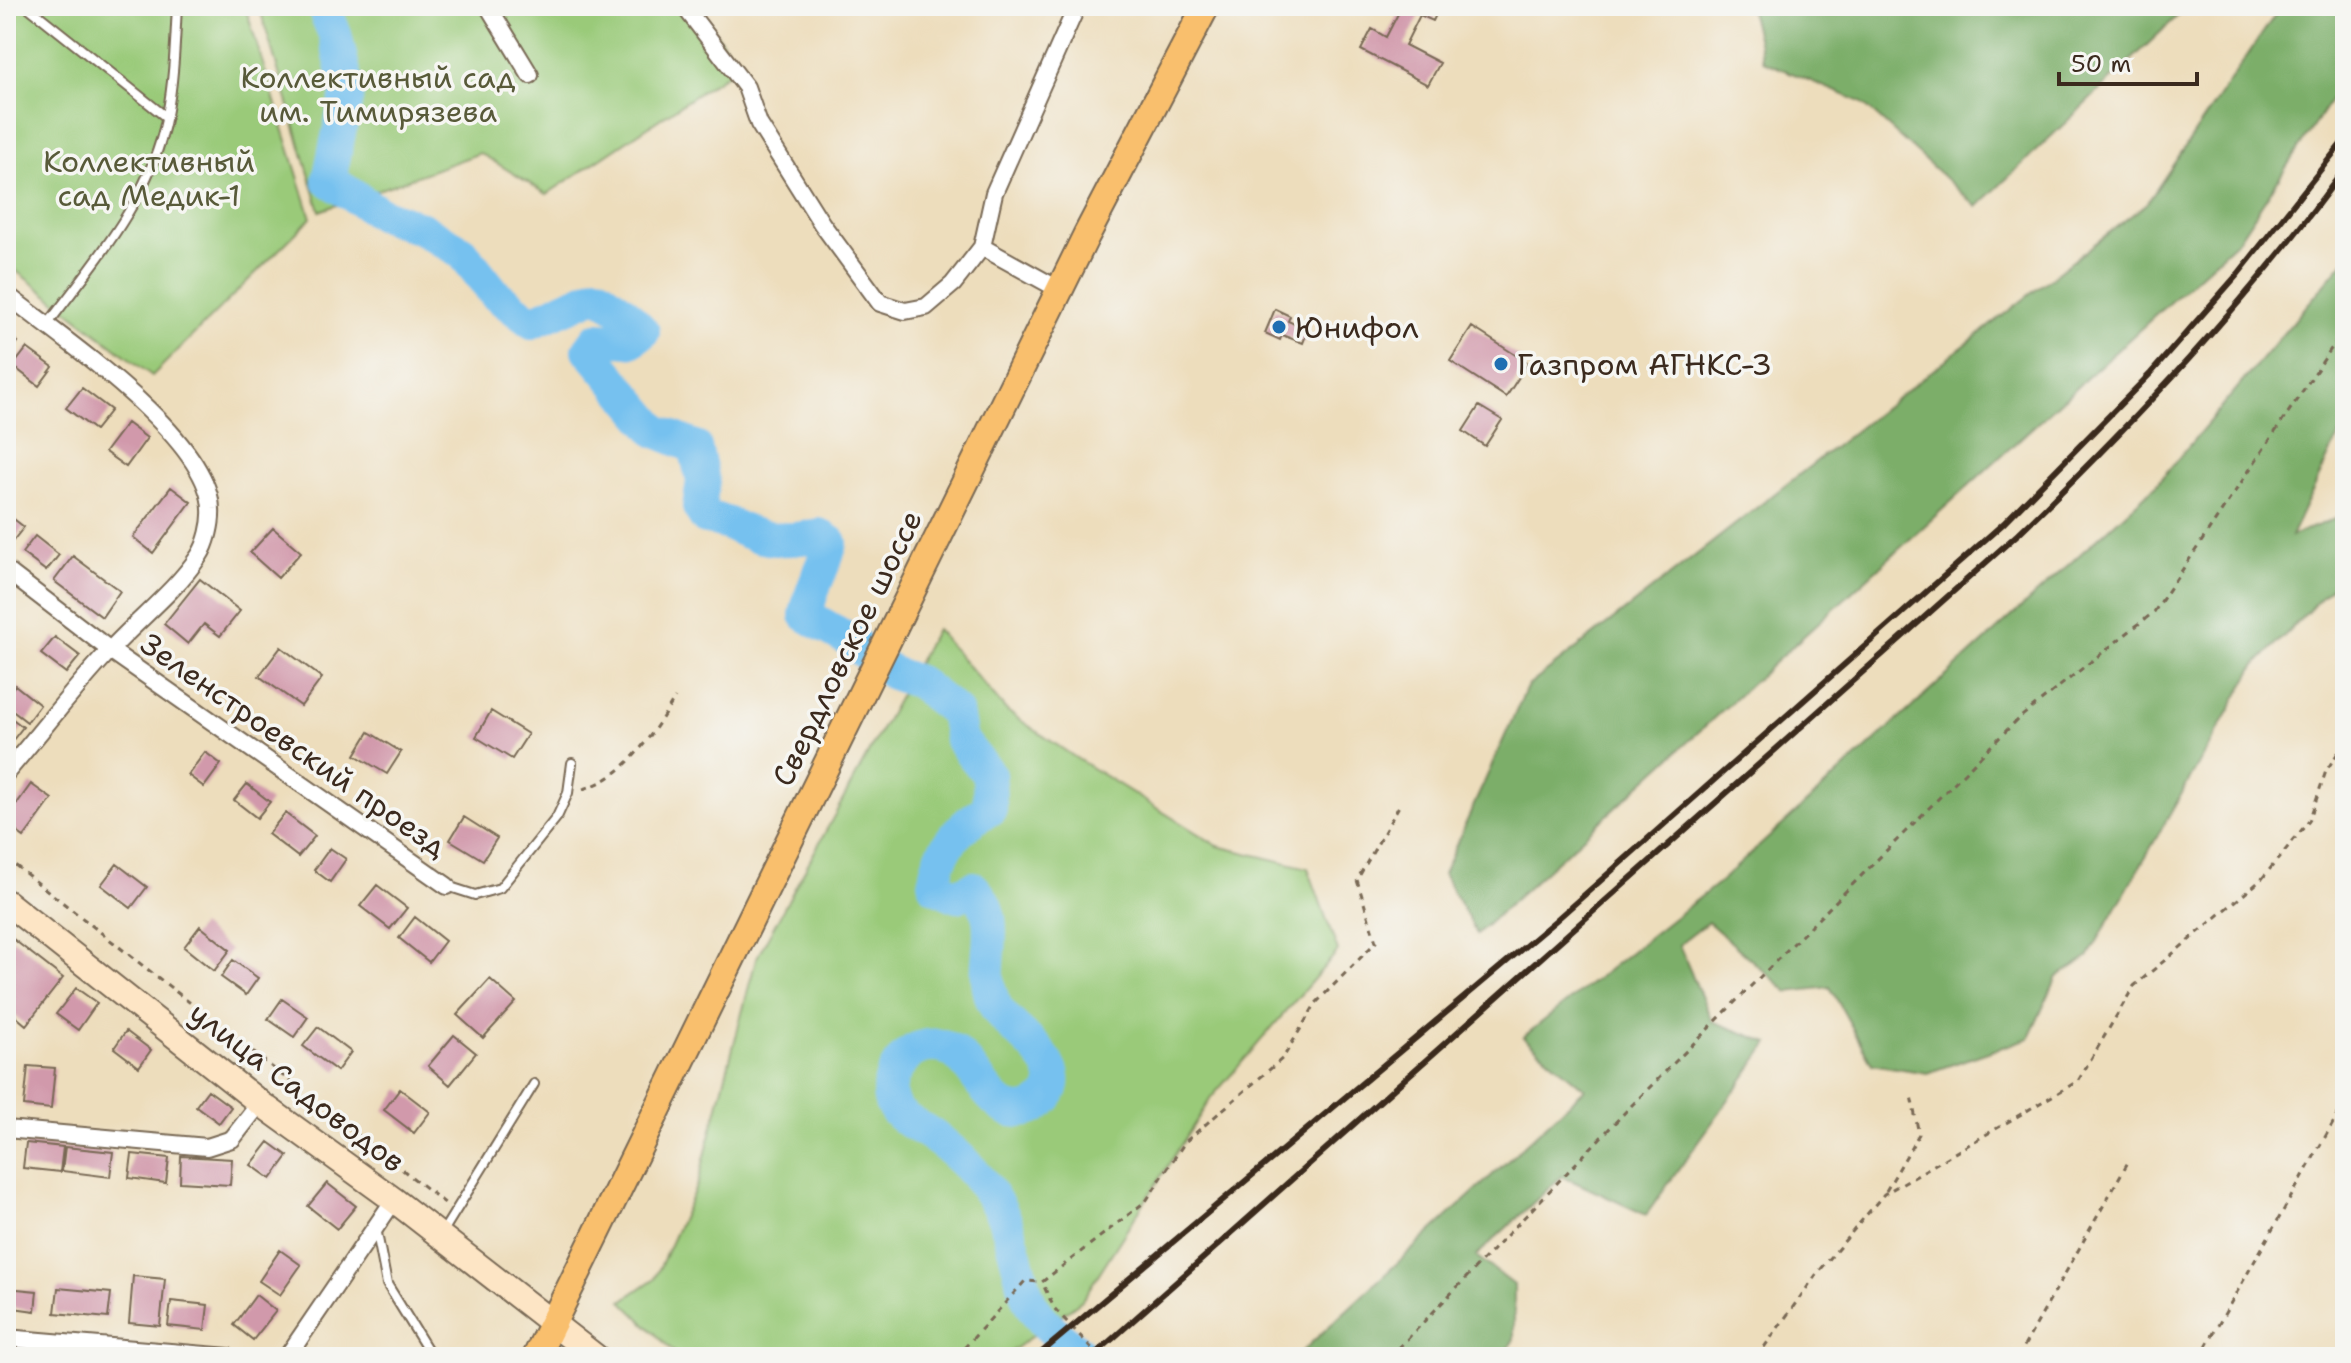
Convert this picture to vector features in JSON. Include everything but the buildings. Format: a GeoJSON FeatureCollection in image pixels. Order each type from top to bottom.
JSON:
{"type":"FeatureCollection","features":[{"type":"Feature","properties":{"kind":"main road","name":"Свердловское шоссе"},"geometry":{"type":"LineString","coordinates":[[536,1357],[889,634],[1206,6]]}},
{"type":"Feature","properties":{"kind":"main road","name":"улица Садоводов"},"geometry":{"type":"LineString","coordinates":[[6,902],[260,1103],[394,1200],[596,1357]]}},
{"type":"Feature","properties":{"kind":"street"},"geometry":{"type":"LineString","coordinates":[[488,6],[530,75]]}},
{"type":"Feature","properties":{"kind":"street"},"geometry":{"type":"LineString","coordinates":[[684,6],[746,87],[759,124],[822,224],[880,303],[905,311],[926,307],[953,284],[982,247],[994,193],[1077,6]]}},
{"type":"Feature","properties":{"kind":"street"},"geometry":{"type":"LineString","coordinates":[[982,247],[1060,290]]}},
{"type":"Feature","properties":{"kind":"street"},"geometry":{"type":"LineString","coordinates":[[6,294],[130,392],[190,455],[204,479],[211,509],[202,552],[110,650],[6,773]]}},
{"type":"Feature","properties":{"kind":"street","name":"Зеленстроевский проезд"},"geometry":{"type":"LineString","coordinates":[[6,570],[110,650],[447,886]]}},
{"type":"Feature","properties":{"kind":"street"},"geometry":{"type":"LineString","coordinates":[[6,1129],[207,1147],[232,1139],[260,1103]]}},
{"type":"Feature","properties":{"kind":"street"},"geometry":{"type":"LineString","coordinates":[[287,1357],[394,1200]]}},
{"type":"Feature","properties":{"kind":"street"},"geometry":{"type":"LineString","coordinates":[[6,1338],[229,1357]]}},
{"type":"Feature","properties":{"kind":"lane"},"geometry":{"type":"LineString","coordinates":[[27,6],[166,117]]}},
{"type":"Feature","properties":{"kind":"lane"},"geometry":{"type":"LineString","coordinates":[[46,326],[118,231],[156,155],[166,117],[177,6]]}},
{"type":"Feature","properties":{"kind":"lane"},"geometry":{"type":"LineString","coordinates":[[447,886],[475,895],[500,888],[557,817],[568,793],[572,763]]}},
{"type":"Feature","properties":{"kind":"lane"},"geometry":{"type":"LineString","coordinates":[[440,1235],[534,1084]]}},
{"type":"Feature","properties":{"kind":"lane"},"geometry":{"type":"LineString","coordinates":[[376,1228],[387,1284],[432,1357]]}},
{"type":"Feature","properties":{"kind":"path"},"geometry":{"type":"LineString","coordinates":[[1390,1357],[1631,1106],[2018,719],[2154,612],[2345,328]]}},
{"type":"Feature","properties":{"kind":"path"},"geometry":{"type":"LineString","coordinates":[[568,793],[612,776],[644,746],[675,698]]}},
{"type":"Feature","properties":{"kind":"path"},"geometry":{"type":"LineString","coordinates":[[1884,1194],[2078,1081],[2134,986],[2261,880],[2309,821],[2326,771],[2345,742]]}},
{"type":"Feature","properties":{"kind":"path"},"geometry":{"type":"LineString","coordinates":[[956,1357],[1025,1281],[1042,1282],[1146,1201],[1185,1142],[1283,1058],[1316,1003],[1376,942],[1357,880],[1399,806]]}},
{"type":"Feature","properties":{"kind":"path"},"geometry":{"type":"LineString","coordinates":[[6,858],[455,1212]]}},
{"type":"Feature","properties":{"kind":"path"},"geometry":{"type":"LineString","coordinates":[[1757,1357],[1816,1275],[1884,1194],[1919,1134],[1911,1096]]}},
{"type":"Feature","properties":{"kind":"path"},"geometry":{"type":"LineString","coordinates":[[2200,1357],[2345,1102]]}},
{"type":"Feature","properties":{"kind":"path"},"geometry":{"type":"LineString","coordinates":[[2018,1357],[2128,1162]]}},
{"type":"Feature","properties":{"kind":"path"},"geometry":{"type":"LineString","coordinates":[[1042,1282],[1054,1308],[1100,1357]]}},
{"type":"Feature","properties":{"kind":"green space","name":"Коллективный сад Медик-1"},"geometry":{"type":"Polygon","coordinates":[[[6,6],[245,6],[311,218],[152,376],[6,263],[6,6]]]}},
{"type":"Feature","properties":{"kind":"green space","name":"Коллективный сад им. Тимирязева"},"geometry":{"type":"Polygon","coordinates":[[[259,6],[697,6],[739,66],[547,194],[480,153],[320,211],[259,6]]]}},
{"type":"Feature","properties":{"kind":"green space"},"geometry":{"type":"Polygon","coordinates":[[[1749,6],[2188,6],[1977,207],[1861,102],[1763,61],[1749,6]]]}},
{"type":"Feature","properties":{"kind":"green space"},"geometry":{"type":"Polygon","coordinates":[[[2281,6],[2345,6],[2345,78],[2239,239],[1477,934],[1443,874],[1527,687],[2147,203],[2281,6]]]}},
{"type":"Feature","properties":{"kind":"green space"},"geometry":{"type":"Polygon","coordinates":[[[2345,260],[2345,422],[2291,536],[2345,515],[2345,573],[2255,666],[2088,957],[2057,977],[2029,1038],[1927,1073],[1872,1064],[1830,987],[1788,992],[1708,922],[1679,945],[1712,1021],[1769,1043],[1646,1215],[1562,1176],[1476,1256],[1514,1285],[1514,1339],[1503,1357],[1296,1357],[1585,1089],[1523,1037],[1722,880],[2155,486],[2345,260]]]}},
{"type":"Feature","properties":{"kind":"green space"},"geometry":{"type":"Polygon","coordinates":[[[936,629],[1007,711],[1076,758],[1218,846],[1308,868],[1338,951],[1211,1098],[1082,1300],[1003,1357],[679,1357],[622,1301],[655,1278],[698,1183],[756,959],[936,629]]]}},
{"type":"Feature","properties":{"kind":"waterway"},"geometry":{"type":"LineString","coordinates":[[323,6],[335,34],[348,90],[329,180],[381,214],[420,228],[462,252],[495,294],[532,322],[598,293],[625,313],[643,332],[631,341],[597,339],[589,350],[656,431],[695,447],[703,481],[699,507],[706,518],[771,539],[819,535],[831,543],[806,615],[849,640],[892,673],[918,682],[956,712],[961,740],[989,775],[990,809],[969,822],[952,840],[940,862],[935,886],[957,896],[973,888],[983,902],[989,916],[990,992],[1004,1017],[1041,1054],[1050,1067],[1053,1081],[1049,1094],[1035,1107],[1025,1111],[1006,1108],[985,1089],[958,1055],[947,1048],[933,1046],[917,1049],[901,1063],[891,1081],[890,1101],[906,1120],[936,1138],[960,1158],[987,1189],[1004,1218],[1031,1304],[1051,1329],[1084,1357]]}},
{"type":"Feature","properties":{"kind":"railway"},"geometry":{"type":"LineString","coordinates":[[1036,1357],[1555,921],[2004,523],[2151,373],[2238,274],[2345,139]]}},
{"type":"Feature","properties":{"kind":"railway"},"geometry":{"type":"LineString","coordinates":[[1092,1357],[2018,534],[2105,448],[2189,358],[2270,265],[2345,168]]}},
{"type":"Feature","properties":{"kind":"place","name":"Юнифол"},"geometry":{"type":"Point","coordinates":[1279,327]}},
{"type":"Feature","properties":{"kind":"place","name":"Газпром АГНКС-3"},"geometry":{"type":"Point","coordinates":[1501,364]}}]}
